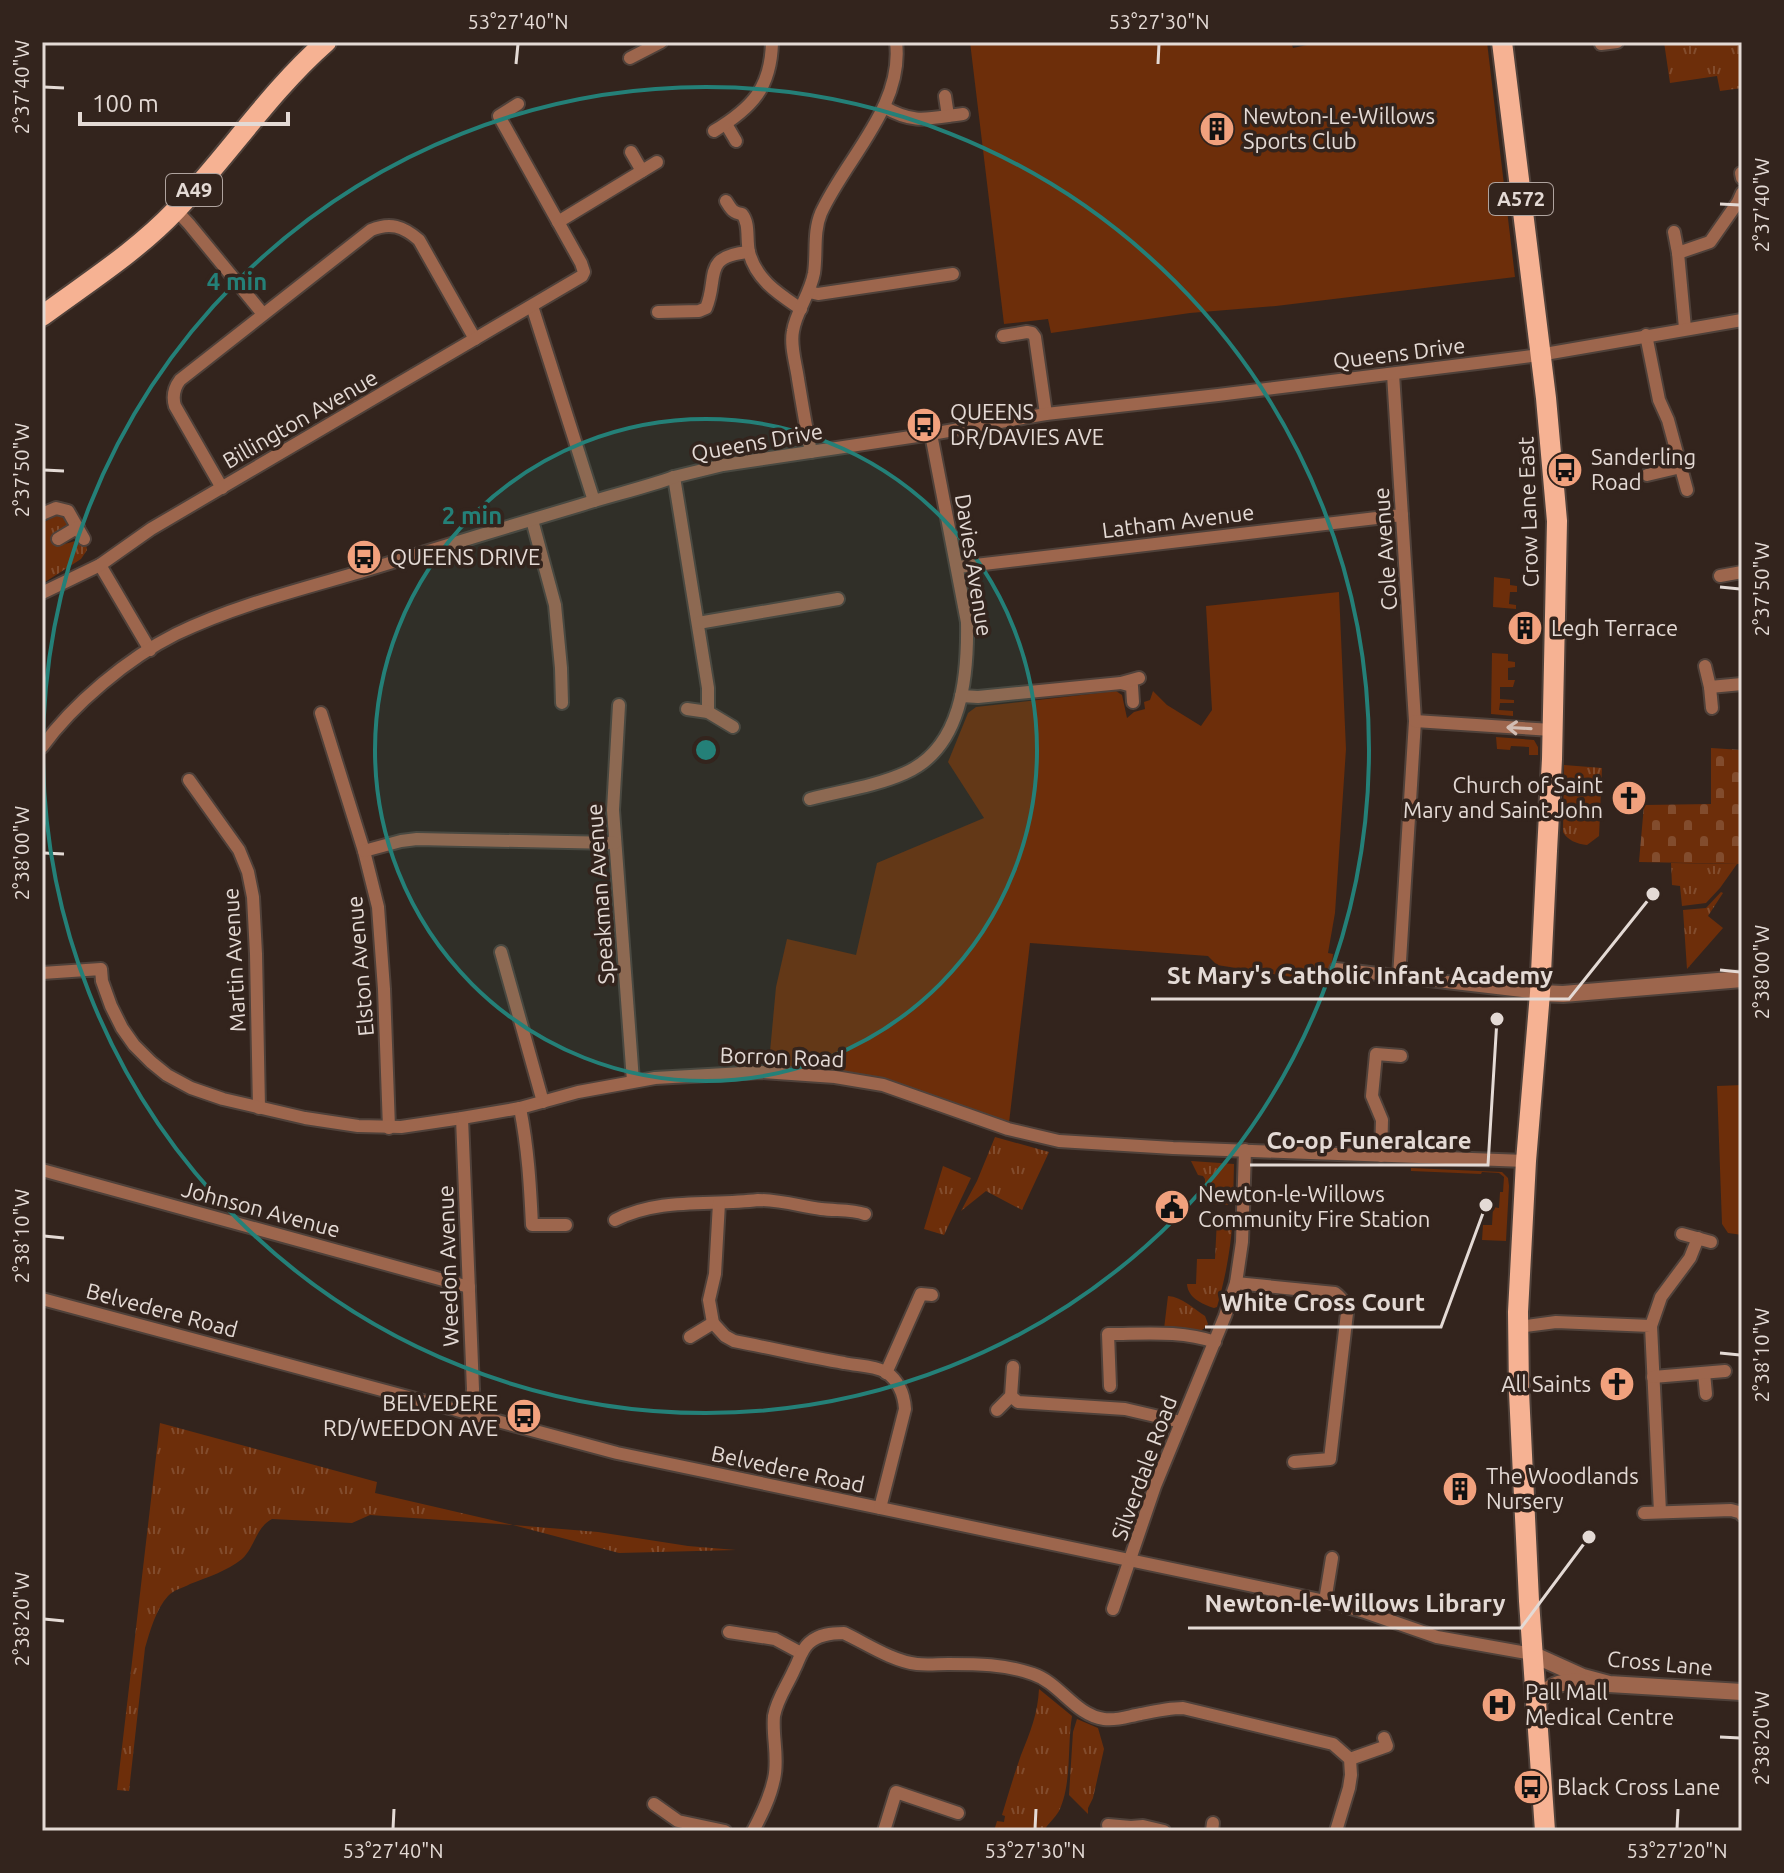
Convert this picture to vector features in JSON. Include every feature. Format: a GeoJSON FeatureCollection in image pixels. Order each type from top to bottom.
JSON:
{"type":"FeatureCollection","features":[{"type":"Feature","properties":{"kind":"main road","name":"A49"},"geometry":{"type":"LineString","coordinates":[[42,316],[148,238],[176,210],[279,89],[326,42]]}},
{"type":"Feature","properties":{"kind":"main road","name":"Crow Lane East"},"geometry":{"type":"LineString","coordinates":[[1502,42],[1550,438],[1557,521],[1552,730],[1540,993],[1526,1161],[1518,1327],[1532,1654]]}},
{"type":"Feature","properties":{"kind":"main road","name":"A572"},"geometry":{"type":"LineString","coordinates":[[1532,1654],[1545,1831]]}},
{"type":"Feature","properties":{"kind":"street"},"geometry":{"type":"LineString","coordinates":[[630,58],[661,42]]}},
{"type":"Feature","properties":{"kind":"street"},"geometry":{"type":"LineString","coordinates":[[714,131],[748,107],[760,91],[770,69],[772,42]]}},
{"type":"Feature","properties":{"kind":"street"},"geometry":{"type":"LineString","coordinates":[[811,452],[792,341],[793,331],[809,292],[821,214],[884,107],[893,86],[896,42]]}},
{"type":"Feature","properties":{"kind":"street"},"geometry":{"type":"LineString","coordinates":[[1601,44],[1617,42]]}},
{"type":"Feature","properties":{"kind":"street"},"geometry":{"type":"LineString","coordinates":[[945,96],[948,116]]}},
{"type":"Feature","properties":{"kind":"street"},"geometry":{"type":"LineString","coordinates":[[518,104],[499,116],[558,222],[657,162]]}},
{"type":"Feature","properties":{"kind":"street"},"geometry":{"type":"LineString","coordinates":[[884,107],[908,118],[963,114]]}},
{"type":"Feature","properties":{"kind":"street"},"geometry":{"type":"LineString","coordinates":[[726,124],[736,141]]}},
{"type":"Feature","properties":{"kind":"street"},"geometry":{"type":"LineString","coordinates":[[631,152],[642,171]]}},
{"type":"Feature","properties":{"kind":"street"},"geometry":{"type":"LineString","coordinates":[[1678,253],[1710,242],[1742,193]]}},
{"type":"Feature","properties":{"kind":"street"},"geometry":{"type":"LineString","coordinates":[[726,201],[731,210],[746,218],[749,252],[765,282],[801,309]]}},
{"type":"Feature","properties":{"kind":"street"},"geometry":{"type":"LineString","coordinates":[[176,210],[263,314]]}},
{"type":"Feature","properties":{"kind":"street","name":"Billington Avenue"},"geometry":{"type":"LineString","coordinates":[[42,593],[100,565],[151,529],[578,279],[584,272],[583,267],[558,222]]}},
{"type":"Feature","properties":{"kind":"street"},"geometry":{"type":"LineString","coordinates":[[222,488],[175,406],[174,392],[180,380],[371,230],[391,225],[419,240],[475,339]]}},
{"type":"Feature","properties":{"kind":"street"},"geometry":{"type":"LineString","coordinates":[[1674,232],[1685,328]]}},
{"type":"Feature","properties":{"kind":"street"},"geometry":{"type":"LineString","coordinates":[[658,312],[699,311],[706,308],[712,274],[717,264],[727,257],[749,252]]}},
{"type":"Feature","properties":{"kind":"street"},"geometry":{"type":"LineString","coordinates":[[809,292],[818,294],[953,274]]}},
{"type":"Feature","properties":{"kind":"street"},"geometry":{"type":"LineString","coordinates":[[532,306],[594,501]]}},
{"type":"Feature","properties":{"kind":"street"},"geometry":{"type":"LineString","coordinates":[[1539,355],[1742,320]]}},
{"type":"Feature","properties":{"kind":"street"},"geometry":{"type":"LineString","coordinates":[[1003,336],[1027,332],[1035,337],[1046,414]]}},
{"type":"Feature","properties":{"kind":"street"},"geometry":{"type":"LineString","coordinates":[[1646,335],[1659,400],[1668,420],[1687,490]]}},
{"type":"Feature","properties":{"kind":"street","name":"Queens Drive"},"geometry":{"type":"LineString","coordinates":[[42,747],[90,694],[172,636],[230,612],[674,477],[723,465],[1046,414],[1539,355]]}},
{"type":"Feature","properties":{"kind":"street","name":"Cole Avenue"},"geometry":{"type":"LineString","coordinates":[[1393,374],[1415,721],[1399,977]]}},
{"type":"Feature","properties":{"kind":"street","name":"Davies Avenue"},"geometry":{"type":"LineString","coordinates":[[810,799],[904,774],[921,765],[936,753],[947,737],[961,696],[968,651],[967,622],[931,434]]}},
{"type":"Feature","properties":{"kind":"street"},"geometry":{"type":"LineString","coordinates":[[1647,475],[1681,467]]}},
{"type":"Feature","properties":{"kind":"street"},"geometry":{"type":"LineString","coordinates":[[674,477],[708,688],[708,712]]}},
{"type":"Feature","properties":{"kind":"street"},"geometry":{"type":"LineString","coordinates":[[42,514],[51,509],[68,511],[81,533],[58,539]]}},
{"type":"Feature","properties":{"kind":"street","name":"Latham Avenue"},"geometry":{"type":"LineString","coordinates":[[958,567],[1402,515]]}},
{"type":"Feature","properties":{"kind":"street"},"geometry":{"type":"LineString","coordinates":[[532,520],[555,605],[562,703]]}},
{"type":"Feature","properties":{"kind":"street"},"geometry":{"type":"LineString","coordinates":[[100,565],[150,650]]}},
{"type":"Feature","properties":{"kind":"street"},"geometry":{"type":"LineString","coordinates":[[1719,576],[1742,572]]}},
{"type":"Feature","properties":{"kind":"street"},"geometry":{"type":"LineString","coordinates":[[698,623],[838,599]]}},
{"type":"Feature","properties":{"kind":"street"},"geometry":{"type":"LineString","coordinates":[[1705,666],[1712,708]]}},
{"type":"Feature","properties":{"kind":"street"},"geometry":{"type":"LineString","coordinates":[[961,696],[1121,683],[1139,678]]}},
{"type":"Feature","properties":{"kind":"street"},"geometry":{"type":"LineString","coordinates":[[1121,683],[1132,686],[1133,702]]}},
{"type":"Feature","properties":{"kind":"street"},"geometry":{"type":"LineString","coordinates":[[1710,687],[1742,684]]}},
{"type":"Feature","properties":{"kind":"street","name":"Speakman Avenue"},"geometry":{"type":"LineString","coordinates":[[619,705],[613,791],[633,1081]]}},
{"type":"Feature","properties":{"kind":"street"},"geometry":{"type":"LineString","coordinates":[[687,709],[708,712],[733,727]]}},
{"type":"Feature","properties":{"kind":"street","name":"Elston Avenue"},"geometry":{"type":"LineString","coordinates":[[321,713],[378,907],[389,1128]]}},
{"type":"Feature","properties":{"kind":"street"},"geometry":{"type":"LineString","coordinates":[[1415,721],[1552,730]]}},
{"type":"Feature","properties":{"kind":"street","name":"Martin Avenue"},"geometry":{"type":"LineString","coordinates":[[189,780],[239,850],[248,872],[253,897],[256,954],[259,1108]]}},
{"type":"Feature","properties":{"kind":"street"},"geometry":{"type":"LineString","coordinates":[[364,851],[417,839],[615,843]]}},
{"type":"Feature","properties":{"kind":"street"},"geometry":{"type":"LineString","coordinates":[[501,952],[543,1102]]}},
{"type":"Feature","properties":{"kind":"street","name":"Borron Road"},"geometry":{"type":"LineString","coordinates":[[42,973],[101,969],[111,1006],[134,1045],[167,1075],[191,1088],[259,1108],[358,1126],[389,1128],[462,1118],[520,1108],[633,1081],[761,1072],[835,1077],[883,1085],[1008,1129],[1059,1141],[1526,1161]]}},
{"type":"Feature","properties":{"kind":"street"},"geometry":{"type":"LineString","coordinates":[[1336,969],[1563,994],[1742,979]]}},
{"type":"Feature","properties":{"kind":"street"},"geometry":{"type":"LineString","coordinates":[[1377,1039],[1372,1096],[1383,1126],[1381,1156]]}},
{"type":"Feature","properties":{"kind":"street"},"geometry":{"type":"LineString","coordinates":[[1376,1054],[1401,1056]]}},
{"type":"Feature","properties":{"kind":"street"},"geometry":{"type":"LineString","coordinates":[[520,1108],[529,1165],[533,1241]]}},
{"type":"Feature","properties":{"kind":"street","name":"Weedon Avenue"},"geometry":{"type":"LineString","coordinates":[[462,1118],[473,1389],[471,1413]]}},
{"type":"Feature","properties":{"kind":"street","name":"Silverdale Road"},"geometry":{"type":"LineString","coordinates":[[1113,1609],[1155,1486],[1236,1283],[1242,1242],[1245,1150]]}},
{"type":"Feature","properties":{"kind":"street","name":"Johnson Avenue"},"geometry":{"type":"LineString","coordinates":[[42,1170],[469,1287]]}},
{"type":"Feature","properties":{"kind":"street"},"geometry":{"type":"LineString","coordinates":[[615,1220],[651,1206],[772,1200],[865,1214]]}},
{"type":"Feature","properties":{"kind":"street"},"geometry":{"type":"LineString","coordinates":[[719,1203],[715,1274],[709,1300],[713,1323],[725,1336],[734,1341],[845,1364],[871,1366],[886,1373],[899,1386],[905,1409],[880,1508]]}},
{"type":"Feature","properties":{"kind":"street"},"geometry":{"type":"LineString","coordinates":[[532,1225],[566,1225]]}},
{"type":"Feature","properties":{"kind":"street"},"geometry":{"type":"LineString","coordinates":[[1660,1512],[1651,1326],[1661,1297],[1704,1240],[1682,1234]]}},
{"type":"Feature","properties":{"kind":"street"},"geometry":{"type":"LineString","coordinates":[[1236,1283],[1335,1293],[1345,1304],[1347,1313],[1330,1459]]}},
{"type":"Feature","properties":{"kind":"street"},"geometry":{"type":"LineString","coordinates":[[886,1373],[922,1293]]}},
{"type":"Feature","properties":{"kind":"street","name":"Belvedere Road"},"geometry":{"type":"LineString","coordinates":[[42,1299],[617,1453],[1325,1601],[1437,1637],[1532,1654]]}},
{"type":"Feature","properties":{"kind":"street"},"geometry":{"type":"LineString","coordinates":[[1518,1327],[1556,1322],[1651,1326]]}},
{"type":"Feature","properties":{"kind":"street"},"geometry":{"type":"LineString","coordinates":[[690,1337],[713,1323]]}},
{"type":"Feature","properties":{"kind":"street"},"geometry":{"type":"LineString","coordinates":[[1110,1386],[1108,1334],[1174,1334],[1215,1342]]}},
{"type":"Feature","properties":{"kind":"street"},"geometry":{"type":"LineString","coordinates":[[997,1410],[1011,1396],[1013,1367]]}},
{"type":"Feature","properties":{"kind":"street"},"geometry":{"type":"LineString","coordinates":[[1653,1377],[1725,1371]]}},
{"type":"Feature","properties":{"kind":"street"},"geometry":{"type":"LineString","coordinates":[[1704,1373],[1706,1394]]}},
{"type":"Feature","properties":{"kind":"street"},"geometry":{"type":"LineString","coordinates":[[1011,1396],[1018,1402],[1125,1409],[1181,1422]]}},
{"type":"Feature","properties":{"kind":"street"},"geometry":{"type":"LineString","coordinates":[[1294,1462],[1347,1460]]}},
{"type":"Feature","properties":{"kind":"street"},"geometry":{"type":"LineString","coordinates":[[1644,1513],[1731,1510],[1742,1515]]}},
{"type":"Feature","properties":{"kind":"street"},"geometry":{"type":"LineString","coordinates":[[1325,1601],[1332,1558]]}},
{"type":"Feature","properties":{"kind":"street"},"geometry":{"type":"LineString","coordinates":[[729,1631],[775,1639],[801,1653]]}},
{"type":"Feature","properties":{"kind":"street"},"geometry":{"type":"LineString","coordinates":[[753,1831],[766,1807],[775,1776],[773,1737],[777,1702],[807,1644],[835,1633],[844,1633],[901,1661],[917,1664],[982,1664],[1034,1674],[1054,1685],[1077,1706],[1104,1719],[1183,1708],[1333,1744],[1350,1759],[1351,1775],[1336,1831]]}},
{"type":"Feature","properties":{"kind":"street","name":"Cross Lane"},"geometry":{"type":"LineString","coordinates":[[1532,1654],[1563,1669],[1609,1684],[1742,1692]]}},
{"type":"Feature","properties":{"kind":"street"},"geometry":{"type":"LineString","coordinates":[[1536,1706],[1547,1689],[1562,1682],[1609,1684]]}},
{"type":"Feature","properties":{"kind":"street"},"geometry":{"type":"LineString","coordinates":[[1350,1759],[1388,1747]]}},
{"type":"Feature","properties":{"kind":"street"},"geometry":{"type":"LineString","coordinates":[[881,1788],[958,1813]]}},
{"type":"Feature","properties":{"kind":"street"},"geometry":{"type":"LineString","coordinates":[[884,1831],[896,1792]]}},
{"type":"Feature","properties":{"kind":"street"},"geometry":{"type":"LineString","coordinates":[[654,1803],[678,1821],[725,1831]]}},
{"type":"Feature","properties":{"kind":"street"},"geometry":{"type":"LineString","coordinates":[[1108,1825],[1130,1829],[1143,1826],[1164,1831]]}},
{"type":"Feature","properties":{"kind":"green space"},"geometry":{"type":"Polygon","coordinates":[[[970,42],[1291,42],[1293,48],[1321,42],[1487,42],[1515,277],[1276,306],[1190,313],[1051,333],[1048,319],[1004,324],[970,42]]]}},
{"type":"Feature","properties":{"kind":"green space"},"geometry":{"type":"Polygon","coordinates":[[[1664,42],[1742,42],[1742,88],[1720,91],[1717,76],[1670,83],[1664,42]]]}},
{"type":"Feature","properties":{"kind":"green space"},"geometry":{"type":"Polygon","coordinates":[[[58,515],[66,516],[70,524],[68,529],[56,536],[61,545],[79,540],[86,544],[87,550],[81,559],[42,584],[42,523],[58,515]]]}},
{"type":"Feature","properties":{"kind":"green space"},"geometry":{"type":"Polygon","coordinates":[[[1494,577],[1510,579],[1510,585],[1517,586],[1517,592],[1510,592],[1509,604],[1516,605],[1516,609],[1493,607],[1494,577]]]}},
{"type":"Feature","properties":{"kind":"green space"},"geometry":{"type":"Polygon","coordinates":[[[1339,592],[1346,749],[1335,913],[1328,953],[1333,954],[1330,983],[1217,965],[1208,956],[1030,943],[1009,1123],[890,1080],[783,1068],[770,1052],[776,987],[787,939],[856,955],[877,863],[984,818],[948,762],[968,713],[976,707],[1116,691],[1122,695],[1127,718],[1145,709],[1144,702],[1150,700],[1153,691],[1167,705],[1201,726],[1212,710],[1206,606],[1339,592]]]}},
{"type":"Feature","properties":{"kind":"green space"},"geometry":{"type":"Polygon","coordinates":[[[1492,653],[1508,654],[1508,661],[1515,662],[1515,667],[1508,668],[1508,680],[1515,680],[1513,687],[1500,687],[1500,699],[1514,700],[1514,703],[1500,703],[1499,710],[1513,711],[1513,716],[1491,714],[1492,653]]]}},
{"type":"Feature","properties":{"kind":"green space"},"geometry":{"type":"Polygon","coordinates":[[[1496,737],[1534,740],[1538,755],[1529,755],[1529,747],[1497,749],[1496,737]]]}},
{"type":"Feature","properties":{"kind":"green space"},"geometry":{"type":"Polygon","coordinates":[[[1711,748],[1742,750],[1742,864],[1639,862],[1644,805],[1711,804],[1711,748]]]}},
{"type":"Feature","properties":{"kind":"green space"},"geometry":{"type":"Polygon","coordinates":[[[1564,765],[1602,768],[1599,836],[1587,845],[1573,841],[1563,832],[1564,765]]]}},
{"type":"Feature","properties":{"kind":"green space"},"geometry":{"type":"Polygon","coordinates":[[[1671,863],[1737,864],[1706,903],[1682,906],[1680,886],[1672,885],[1671,863]]]}},
{"type":"Feature","properties":{"kind":"green space"},"geometry":{"type":"Polygon","coordinates":[[[1721,892],[1708,916],[1723,928],[1687,969],[1683,910],[1706,908],[1721,892]]]}},
{"type":"Feature","properties":{"kind":"green space"},"geometry":{"type":"Polygon","coordinates":[[[1742,1085],[1742,1235],[1728,1233],[1722,1224],[1717,1086],[1742,1085]]]}},
{"type":"Feature","properties":{"kind":"green space"},"geometry":{"type":"Polygon","coordinates":[[[995,1137],[1049,1152],[1022,1210],[986,1191],[961,1211],[977,1181],[995,1137]]]}},
{"type":"Feature","properties":{"kind":"green space"},"geometry":{"type":"Polygon","coordinates":[[[1191,1161],[1234,1164],[1233,1205],[1211,1204],[1211,1189],[1205,1184],[1203,1176],[1198,1175],[1191,1161]]]}},
{"type":"Feature","properties":{"kind":"green space"},"geometry":{"type":"Polygon","coordinates":[[[943,1166],[971,1178],[944,1235],[924,1229],[943,1166]]]}},
{"type":"Feature","properties":{"kind":"green space"},"geometry":{"type":"Polygon","coordinates":[[[1411,1168],[1502,1172],[1508,1178],[1509,1186],[1506,1241],[1482,1240],[1483,1225],[1492,1225],[1493,1207],[1499,1208],[1504,1177],[1499,1173],[1411,1171],[1411,1168]]]}},
{"type":"Feature","properties":{"kind":"green space"},"geometry":{"type":"Polygon","coordinates":[[[1211,1212],[1233,1214],[1225,1272],[1217,1307],[1214,1308],[1193,1297],[1187,1284],[1196,1284],[1197,1259],[1215,1259],[1217,1219],[1211,1218],[1211,1212]]]}},
{"type":"Feature","properties":{"kind":"green space"},"geometry":{"type":"Polygon","coordinates":[[[1168,1296],[1192,1306],[1205,1316],[1208,1324],[1201,1331],[1164,1329],[1168,1296]]]}},
{"type":"Feature","properties":{"kind":"green space"},"geometry":{"type":"Polygon","coordinates":[[[160,1423],[377,1482],[375,1493],[513,1525],[370,1515],[352,1523],[272,1519],[259,1532],[242,1559],[173,1592],[160,1607],[145,1648],[129,1791],[117,1790],[160,1423]]]}},
{"type":"Feature","properties":{"kind":"green space"},"geometry":{"type":"Polygon","coordinates":[[[513,1525],[598,1532],[736,1550],[619,1553],[513,1525]]]}},
{"type":"Feature","properties":{"kind":"green space"},"geometry":{"type":"Polygon","coordinates":[[[1039,1689],[1072,1716],[1068,1777],[1063,1800],[1057,1814],[1043,1831],[994,1831],[997,1821],[1004,1822],[1005,1816],[1002,1815],[1033,1723],[1039,1689]]]}},
{"type":"Feature","properties":{"kind":"green space"},"geometry":{"type":"Polygon","coordinates":[[[1077,1719],[1098,1728],[1104,1749],[1088,1814],[1069,1795],[1073,1732],[1077,1719]]]}},
{"type":"Feature","properties":{"kind":"place","name":"Newton-Le-Willows Sports Club"},"geometry":{"type":"Point","coordinates":[1217,129]}},
{"type":"Feature","properties":{"kind":"place","name":"QUEENS DR/DAVIES AVE"},"geometry":{"type":"Point","coordinates":[924,425]}},
{"type":"Feature","properties":{"kind":"place","name":"Sanderling Road"},"geometry":{"type":"Point","coordinates":[1565,470]}},
{"type":"Feature","properties":{"kind":"place","name":"QUEENS DRIVE"},"geometry":{"type":"Point","coordinates":[364,557]}},
{"type":"Feature","properties":{"kind":"place","name":"Legh Terrace"},"geometry":{"type":"Point","coordinates":[1525,628]}},
{"type":"Feature","properties":{"kind":"place","name":"Church of Saint Mary and Saint John"},"geometry":{"type":"Point","coordinates":[1629,798]}},
{"type":"Feature","properties":{"kind":"place","name":"St Mary's Catholic Infant Academy"},"geometry":{"type":"Point","coordinates":[1653,894]}},
{"type":"Feature","properties":{"kind":"place","name":"Co-op Funeralcare"},"geometry":{"type":"Point","coordinates":[1497,1019]}},
{"type":"Feature","properties":{"kind":"place","name":"White Cross Court"},"geometry":{"type":"Point","coordinates":[1486,1205]}},
{"type":"Feature","properties":{"kind":"place","name":"Newton-le-Willows Community Fire Station"},"geometry":{"type":"Point","coordinates":[1172,1207]}},
{"type":"Feature","properties":{"kind":"place","name":"All Saints"},"geometry":{"type":"Point","coordinates":[1617,1384]}},
{"type":"Feature","properties":{"kind":"place","name":"BELVEDERE RD/WEEDON AVE"},"geometry":{"type":"Point","coordinates":[524,1416]}},
{"type":"Feature","properties":{"kind":"place","name":"The Woodlands Nursery"},"geometry":{"type":"Point","coordinates":[1460,1489]}},
{"type":"Feature","properties":{"kind":"place","name":"Newton-le-Willows Library"},"geometry":{"type":"Point","coordinates":[1589,1537]}},
{"type":"Feature","properties":{"kind":"place","name":"Pall Mall Medical Centre"},"geometry":{"type":"Point","coordinates":[1499,1705]}},
{"type":"Feature","properties":{"kind":"place","name":"Black Cross Lane"},"geometry":{"type":"Point","coordinates":[1531,1787]}}]}
